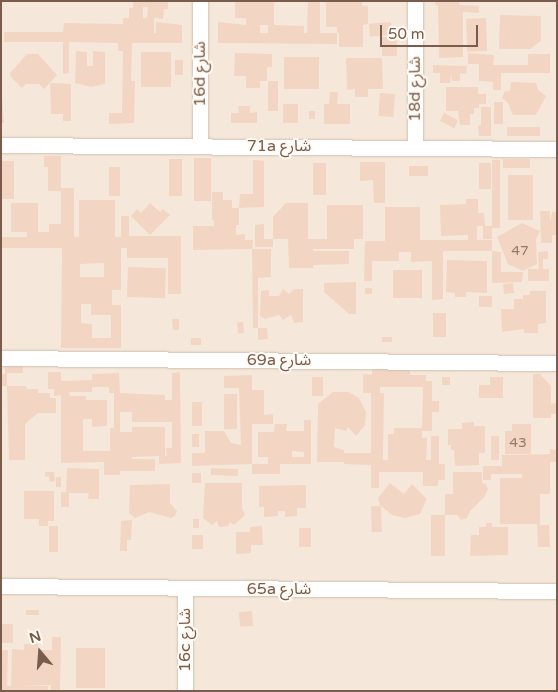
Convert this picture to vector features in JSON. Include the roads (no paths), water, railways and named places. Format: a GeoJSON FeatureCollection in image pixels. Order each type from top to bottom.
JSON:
{"type":"FeatureCollection","features":[{"type":"Feature","properties":{"kind":"street","name":"16d شارع"},"geometry":{"type":"LineString","coordinates":[[200,1],[200,146]]}},
{"type":"Feature","properties":{"kind":"street","name":"18d شارع"},"geometry":{"type":"LineString","coordinates":[[414,147],[416,1]]}},
{"type":"Feature","properties":{"kind":"street","name":"71a شارع"},"geometry":{"type":"LineString","coordinates":[[1,145],[557,149]]}},
{"type":"Feature","properties":{"kind":"street","name":"69a شارع"},"geometry":{"type":"LineString","coordinates":[[1,358],[557,363]]}},
{"type":"Feature","properties":{"kind":"street","name":"65a شارع"},"geometry":{"type":"LineString","coordinates":[[1,586],[557,591]]}},
{"type":"Feature","properties":{"kind":"street","name":"16c شارع"},"geometry":{"type":"LineString","coordinates":[[185,588],[185,691]]}}]}
